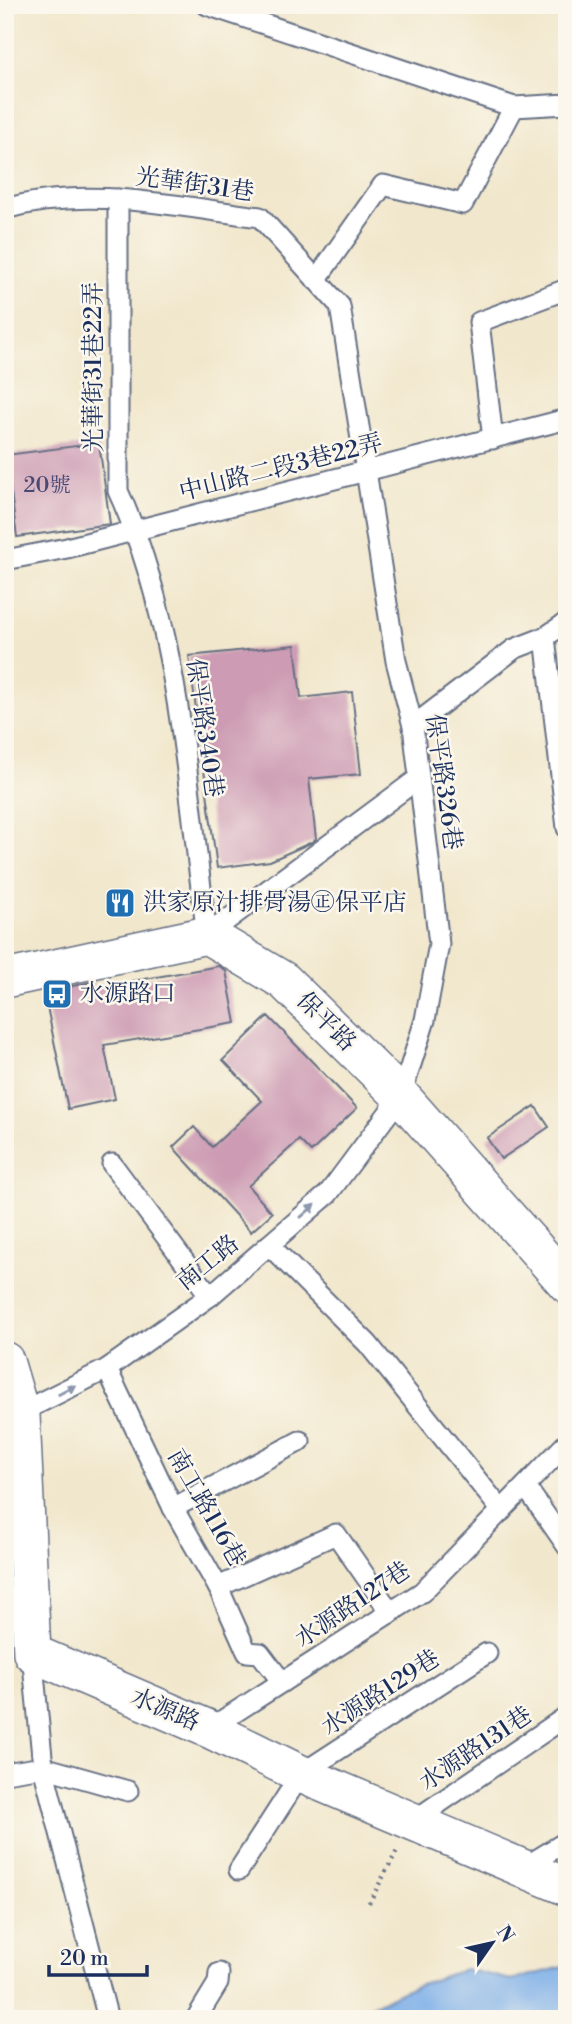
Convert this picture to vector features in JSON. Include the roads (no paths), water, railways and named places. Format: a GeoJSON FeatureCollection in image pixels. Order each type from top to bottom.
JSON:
{"type":"FeatureCollection","features":[{"type":"Feature","properties":{"kind":"street"},"geometry":{"type":"LineString","coordinates":[[5,979],[207,935]]}},
{"type":"Feature","properties":{"kind":"street","name":"保平路"},"geometry":{"type":"LineString","coordinates":[[207,935],[284,981],[401,1096],[567,1284]]}},
{"type":"Feature","properties":{"kind":"street"},"geometry":{"type":"LineString","coordinates":[[5,1361],[13,1416],[32,1653]]}},
{"type":"Feature","properties":{"kind":"street","name":"水源路"},"geometry":{"type":"LineString","coordinates":[[32,1653],[209,1729],[301,1774],[567,1886]]}},
{"type":"Feature","properties":{"kind":"lane"},"geometry":{"type":"LineString","coordinates":[[207,5],[514,107],[567,104]]}},
{"type":"Feature","properties":{"kind":"lane"},"geometry":{"type":"LineString","coordinates":[[316,280],[383,185],[463,204],[514,107]]}},
{"type":"Feature","properties":{"kind":"lane","name":"光華街31巷"},"geometry":{"type":"LineString","coordinates":[[5,209],[36,200],[118,199],[260,217],[340,306],[366,472]]}},
{"type":"Feature","properties":{"kind":"lane","name":"光華街31巷22弄"},"geometry":{"type":"LineString","coordinates":[[118,199],[118,491],[136,530]]}},
{"type":"Feature","properties":{"kind":"lane"},"geometry":{"type":"LineString","coordinates":[[492,439],[479,322],[567,289]]}},
{"type":"Feature","properties":{"kind":"lane","name":"中山路二段3巷22弄"},"geometry":{"type":"LineString","coordinates":[[5,560],[136,530],[567,419]]}},
{"type":"Feature","properties":{"kind":"lane","name":"保平路326巷"},"geometry":{"type":"LineString","coordinates":[[366,472],[396,661],[413,726],[439,944],[425,1020],[401,1096]]}},
{"type":"Feature","properties":{"kind":"lane","name":"保平路340巷"},"geometry":{"type":"LineString","coordinates":[[136,530],[169,649],[207,935]]}},
{"type":"Feature","properties":{"kind":"lane"},"geometry":{"type":"LineString","coordinates":[[413,726],[514,649],[545,637],[567,622]]}},
{"type":"Feature","properties":{"kind":"lane"},"geometry":{"type":"LineString","coordinates":[[545,637],[567,828]]}},
{"type":"Feature","properties":{"kind":"lane"},"geometry":{"type":"LineString","coordinates":[[207,935],[419,778]]}},
{"type":"Feature","properties":{"kind":"lane","name":"南工路"},"geometry":{"type":"LineString","coordinates":[[13,1416],[107,1369],[210,1296],[328,1194],[401,1096]]}},
{"type":"Feature","properties":{"kind":"lane"},"geometry":{"type":"LineString","coordinates":[[112,1164],[210,1296]]}},
{"type":"Feature","properties":{"kind":"lane"},"geometry":{"type":"LineString","coordinates":[[269,1245],[368,1344],[502,1511]]}},
{"type":"Feature","properties":{"kind":"lane","name":"南工路116巷"},"geometry":{"type":"LineString","coordinates":[[107,1369],[173,1508],[218,1587],[336,1534],[391,1613]]}},
{"type":"Feature","properties":{"kind":"lane"},"geometry":{"type":"LineString","coordinates":[[173,1508],[300,1441]]}},
{"type":"Feature","properties":{"kind":"lane","name":"水源路127巷"},"geometry":{"type":"LineString","coordinates":[[209,1729],[422,1592],[567,1443]]}},
{"type":"Feature","properties":{"kind":"lane"},"geometry":{"type":"LineString","coordinates":[[526,1487],[567,1545]]}},
{"type":"Feature","properties":{"kind":"lane"},"geometry":{"type":"LineString","coordinates":[[218,1587],[247,1652],[260,1653],[282,1682]]}},
{"type":"Feature","properties":{"kind":"lane"},"geometry":{"type":"LineString","coordinates":[[32,1653],[43,1768],[108,2019]]}},
{"type":"Feature","properties":{"kind":"lane","name":"水源路129巷"},"geometry":{"type":"LineString","coordinates":[[301,1774],[487,1653]]}},
{"type":"Feature","properties":{"kind":"lane","name":"水源路131巷"},"geometry":{"type":"LineString","coordinates":[[413,1821],[567,1716]]}},
{"type":"Feature","properties":{"kind":"lane"},"geometry":{"type":"LineString","coordinates":[[5,1773],[43,1768],[128,1791]]}},
{"type":"Feature","properties":{"kind":"lane"},"geometry":{"type":"LineString","coordinates":[[239,1870],[301,1774]]}},
{"type":"Feature","properties":{"kind":"lane"},"geometry":{"type":"LineString","coordinates":[[523,1868],[567,1841]]}},
{"type":"Feature","properties":{"kind":"lane"},"geometry":{"type":"LineString","coordinates":[[196,2019],[218,1983],[219,1973]]}},
{"type":"Feature","properties":{"kind":"water"},"geometry":{"type":"Polygon","coordinates":[[[567,1966],[567,2019],[345,2019],[409,1988],[465,1969],[511,1980],[567,1966]]]}},
{"type":"Feature","properties":{"kind":"place","name":"洪家原汁排骨湯㊣保平店"},"geometry":{"type":"Point","coordinates":[120,903]}},
{"type":"Feature","properties":{"kind":"place","name":"水源路口"},"geometry":{"type":"Point","coordinates":[57,994]}}]}
